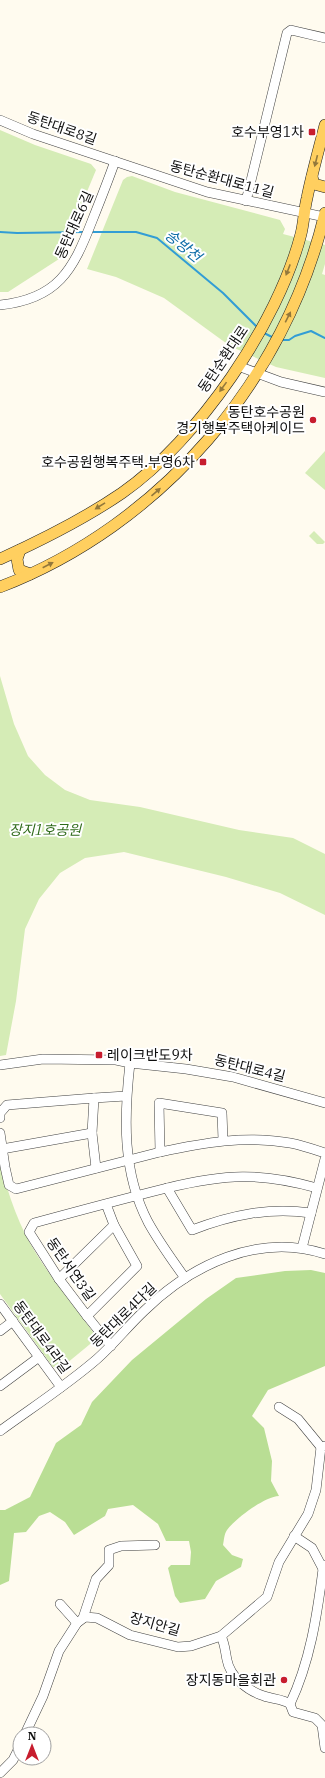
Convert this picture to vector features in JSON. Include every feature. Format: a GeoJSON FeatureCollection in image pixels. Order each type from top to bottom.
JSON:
{"type":"FeatureCollection","features":[{"type":"Feature","properties":{"kind":"main road","name":"동탄순환대로"},"geometry":{"type":"LineString","coordinates":[[0,559],[57,532],[122,492],[151,468],[196,422],[238,366],[253,344],[281,287],[301,234],[304,213],[325,125]]}},
{"type":"Feature","properties":{"kind":"main road"},"geometry":{"type":"LineString","coordinates":[[312,177],[314,184],[325,187]]}},
{"type":"Feature","properties":{"kind":"main road"},"geometry":{"type":"LineString","coordinates":[[0,587],[61,558],[101,533],[142,503],[169,480],[212,435],[257,375],[270,352],[303,283],[325,216]]}},
{"type":"Feature","properties":{"kind":"main road"},"geometry":{"type":"LineString","coordinates":[[20,550],[17,559],[19,570],[23,573],[30,574]]}},
{"type":"Feature","properties":{"kind":"street"},"geometry":{"type":"LineString","coordinates":[[246,201],[287,33],[291,30],[325,38]]}},
{"type":"Feature","properties":{"kind":"street","name":"동탄대로8길"},"geometry":{"type":"LineString","coordinates":[[0,120],[33,134],[115,161]]}},
{"type":"Feature","properties":{"kind":"street","name":"동탄순환대로11길"},"geometry":{"type":"LineString","coordinates":[[115,161],[176,183],[246,201],[325,216]]}},
{"type":"Feature","properties":{"kind":"street","name":"동탄대로6길"},"geometry":{"type":"LineString","coordinates":[[0,305],[17,303],[30,298],[57,283],[72,266],[81,248],[115,161]]}},
{"type":"Feature","properties":{"kind":"street"},"geometry":{"type":"LineString","coordinates":[[238,366],[257,375],[325,392]]}},
{"type":"Feature","properties":{"kind":"street","name":"동탄대로4길"},"geometry":{"type":"LineString","coordinates":[[0,1065],[43,1059],[116,1060],[233,1077],[325,1103]]}},
{"type":"Feature","properties":{"kind":"street"},"geometry":{"type":"LineString","coordinates":[[130,1063],[126,1096],[125,1127],[128,1160],[137,1196],[154,1232],[185,1278]]}},
{"type":"Feature","properties":{"kind":"street"},"geometry":{"type":"LineString","coordinates":[[0,1118],[0,1113],[7,1105],[126,1096]]}},
{"type":"Feature","properties":{"kind":"street"},"geometry":{"type":"LineString","coordinates":[[94,1098],[92,1134],[96,1168]]}},
{"type":"Feature","properties":{"kind":"street"},"geometry":{"type":"LineString","coordinates":[[160,1152],[159,1103],[222,1113],[223,1140]]}},
{"type":"Feature","properties":{"kind":"street"},"geometry":{"type":"LineString","coordinates":[[0,1133],[9,1185],[16,1189],[160,1152],[223,1140],[249,1139],[290,1143],[325,1153]]}},
{"type":"Feature","properties":{"kind":"street"},"geometry":{"type":"LineString","coordinates":[[2,1149],[92,1134]]}},
{"type":"Feature","properties":{"kind":"street"},"geometry":{"type":"LineString","coordinates":[[302,1248],[325,1159]]}},
{"type":"Feature","properties":{"kind":"street","name":"동탄서연3길"},"geometry":{"type":"LineString","coordinates":[[106,1204],[114,1225],[137,1266],[87,1316],[59,1279],[29,1232],[34,1223],[106,1204],[168,1188],[207,1179],[248,1176],[286,1180],[318,1188]]}},
{"type":"Feature","properties":{"kind":"street"},"geometry":{"type":"LineString","coordinates":[[168,1188],[192,1230],[245,1213],[279,1211],[311,1213]]}},
{"type":"Feature","properties":{"kind":"street"},"geometry":{"type":"LineString","coordinates":[[59,1279],[114,1225]]}},
{"type":"Feature","properties":{"kind":"street","name":"동탄대로4다길"},"geometry":{"type":"LineString","coordinates":[[0,1431],[82,1372],[111,1346],[145,1310],[185,1278],[216,1260],[234,1254],[266,1248],[302,1248],[325,1254]]}},
{"type":"Feature","properties":{"kind":"street","name":"동탄대로4라길"},"geometry":{"type":"LineString","coordinates":[[0,1304],[61,1387]]}},
{"type":"Feature","properties":{"kind":"street"},"geometry":{"type":"LineString","coordinates":[[87,1316],[111,1346]]}},
{"type":"Feature","properties":{"kind":"street"},"geometry":{"type":"LineString","coordinates":[[0,1331],[13,1321]]}},
{"type":"Feature","properties":{"kind":"street"},"geometry":{"type":"LineString","coordinates":[[0,1386],[39,1357]]}},
{"type":"Feature","properties":{"kind":"street"},"geometry":{"type":"LineString","coordinates":[[279,1407],[298,1419],[323,1447]]}},
{"type":"Feature","properties":{"kind":"street","name":"장지안길"},"geometry":{"type":"LineString","coordinates":[[80,1621],[85,1617],[97,1618],[130,1634],[178,1647],[191,1646],[221,1636],[241,1617],[267,1597],[279,1562],[308,1514],[316,1490],[323,1447]]}},
{"type":"Feature","properties":{"kind":"street"},"geometry":{"type":"LineString","coordinates":[[290,1704],[298,1687],[309,1653],[324,1567],[312,1548],[294,1536]]}},
{"type":"Feature","properties":{"kind":"street"},"geometry":{"type":"LineString","coordinates":[[29,1726],[59,1651],[80,1621],[96,1579],[109,1565],[109,1550],[121,1546],[155,1545]]}},
{"type":"Feature","properties":{"kind":"street"},"geometry":{"type":"LineString","coordinates":[[60,1604],[80,1621]]}},
{"type":"Feature","properties":{"kind":"street"},"geometry":{"type":"LineString","coordinates":[[221,1636],[225,1645],[227,1662],[234,1676],[249,1691],[276,1700],[286,1701],[290,1704],[293,1712],[315,1718],[322,1725],[325,1748]]}},
{"type":"Feature","properties":{"kind":"street"},"geometry":{"type":"LineString","coordinates":[[0,1773],[12,1761]]}},
{"type":"Feature","properties":{"kind":"green space"},"geometry":{"type":"Polygon","coordinates":[[[0,130],[35,145],[91,164],[96,170],[59,259],[8,292],[0,292],[0,130]]]}},
{"type":"Feature","properties":{"kind":"green space"},"geometry":{"type":"Polygon","coordinates":[[[132,176],[175,192],[280,220],[285,229],[283,234],[325,245],[325,264],[322,274],[325,275],[325,378],[276,367],[230,346],[164,298],[116,277],[87,269],[123,180],[132,176]]]}},
{"type":"Feature","properties":{"kind":"green space"},"geometry":{"type":"Polygon","coordinates":[[[325,451],[325,490],[305,473],[325,451]]]}},
{"type":"Feature","properties":{"kind":"green space"},"geometry":{"type":"Polygon","coordinates":[[[314,531],[325,542],[323,544],[317,544],[309,536],[314,531]]]}},
{"type":"Feature","properties":{"kind":"green space","name":"장지1호공원"},"geometry":{"type":"Polygon","coordinates":[[[0,676],[14,724],[28,756],[45,775],[65,790],[90,800],[140,807],[239,830],[293,838],[325,854],[325,915],[280,893],[226,877],[124,852],[85,858],[60,873],[39,899],[25,929],[16,1001],[6,1055],[0,1056],[0,676]]]}},
{"type":"Feature","properties":{"kind":"green space"},"geometry":{"type":"Polygon","coordinates":[[[0,1164],[15,1211],[37,1255],[50,1275],[93,1332],[95,1340],[61,1368],[53,1367],[0,1294],[0,1164]]]}},
{"type":"Feature","properties":{"kind":"green space"},"geometry":{"type":"Polygon","coordinates":[[[311,1270],[325,1273],[325,1366],[268,1390],[252,1416],[264,1428],[272,1461],[271,1481],[279,1496],[273,1497],[258,1504],[231,1525],[226,1532],[223,1545],[232,1555],[243,1559],[241,1567],[216,1581],[205,1599],[180,1603],[175,1596],[168,1568],[171,1565],[190,1565],[191,1552],[189,1541],[166,1541],[158,1524],[133,1505],[108,1509],[105,1516],[74,1535],[65,1522],[50,1512],[39,1516],[26,1532],[14,1533],[9,1581],[0,1585],[0,1510],[5,1510],[30,1497],[56,1443],[81,1425],[92,1402],[132,1360],[206,1299],[236,1278],[285,1271],[311,1270]]]}},
{"type":"Feature","properties":{"kind":"waterway","name":"송방천"},"geometry":{"type":"LineString","coordinates":[[0,232],[85,232]]}},
{"type":"Feature","properties":{"kind":"waterway","name":"송방천"},"geometry":{"type":"LineString","coordinates":[[91,232],[136,232],[157,238],[223,293],[257,327]]}},
{"type":"Feature","properties":{"kind":"waterway","name":"송방천"},"geometry":{"type":"LineString","coordinates":[[280,340],[289,340],[295,336],[311,331],[325,338]]}},
{"type":"Feature","properties":{"kind":"waterway","name":"송방천"},"geometry":{"type":"LineString","coordinates":[[264,333],[274,338]]}},
{"type":"Feature","properties":{"kind":"place","name":"호수부영1차"},"geometry":{"type":"Point","coordinates":[312,132]}},
{"type":"Feature","properties":{"kind":"place","name":"동탄호수공원 경기행복주택아케이드"},"geometry":{"type":"Point","coordinates":[313,420]}},
{"type":"Feature","properties":{"kind":"place","name":"호수공원행복주택.부영6차"},"geometry":{"type":"Point","coordinates":[203,462]}},
{"type":"Feature","properties":{"kind":"place","name":"레이크반도9차"},"geometry":{"type":"Point","coordinates":[99,1055]}},
{"type":"Feature","properties":{"kind":"place","name":"장지동마을회관"},"geometry":{"type":"Point","coordinates":[284,1680]}}]}
